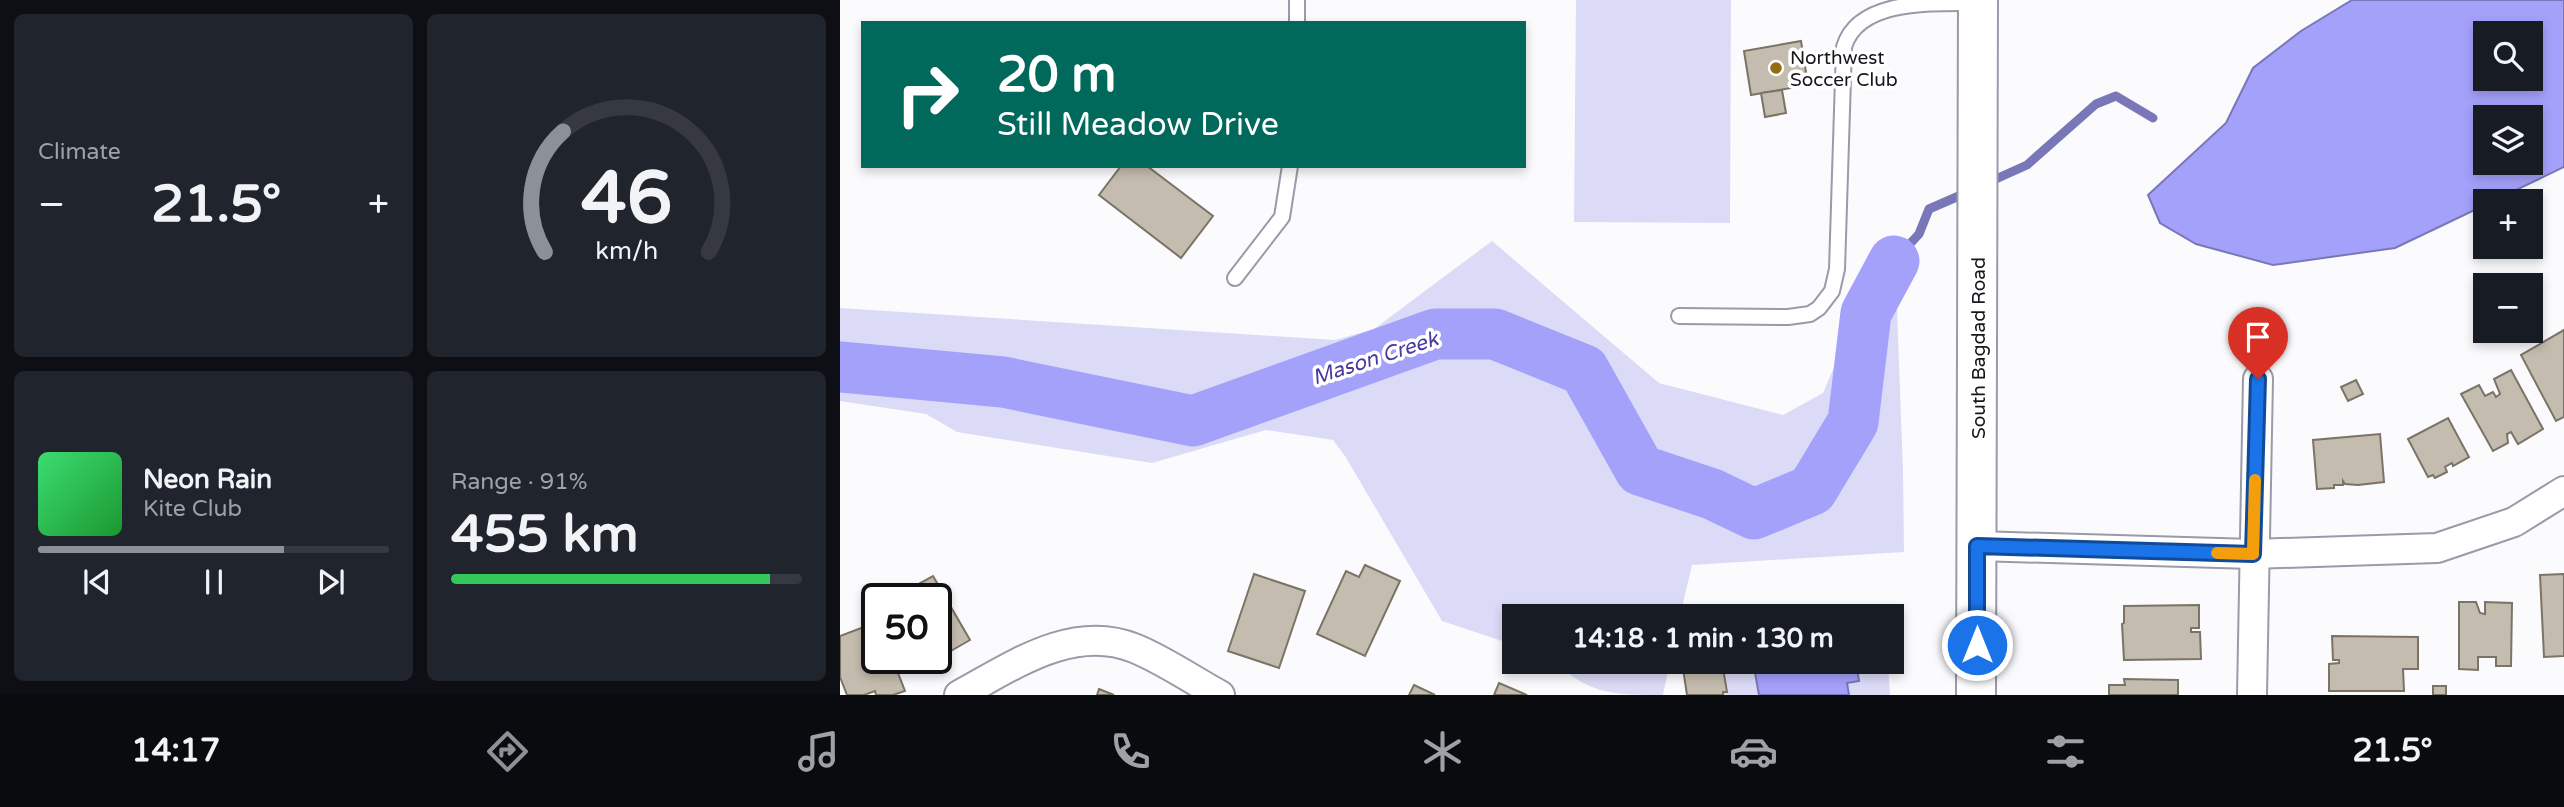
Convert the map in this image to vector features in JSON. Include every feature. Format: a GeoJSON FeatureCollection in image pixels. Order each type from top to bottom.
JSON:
{"type":"FeatureCollection","features":[{"type":"Feature","properties":{"kind":"main road","name":"South Bagdad Road"},"geometry":{"type":"LineString","coordinates":[[1976,695],[1978,2]]}},
{"type":"Feature","properties":{"kind":"street"},"geometry":{"type":"LineString","coordinates":[[2252,695],[2258,379]]}},
{"type":"Feature","properties":{"kind":"street"},"geometry":{"type":"LineString","coordinates":[[1977,546],[2253,554],[2437,548],[2514,522],[2564,491]]}},
{"type":"Feature","properties":{"kind":"street"},"geometry":{"type":"LineString","coordinates":[[958,695],[1040,652],[1061,644],[1089,641],[1110,642],[1134,648],[1220,695]]}},
{"type":"Feature","properties":{"kind":"lane"},"geometry":{"type":"LineString","coordinates":[[1297,0],[1297,21]]}},
{"type":"Feature","properties":{"kind":"lane"},"geometry":{"type":"LineString","coordinates":[[1679,316],[1788,317],[1810,314],[1819,308],[1832,291],[1837,270],[1844,47],[1850,27],[1869,9],[1891,2],[1978,2]]}},
{"type":"Feature","properties":{"kind":"lane"},"geometry":{"type":"LineString","coordinates":[[1236,278],[1282,217],[1290,168]]}},
{"type":"Feature","properties":{"kind":"shaded area"},"geometry":{"type":"Polygon","coordinates":[[[1576,0],[1731,0],[1730,223],[1574,222],[1576,0]]]}},
{"type":"Feature","properties":{"kind":"shaded area"},"geometry":{"type":"Polygon","coordinates":[[[2352,0],[2564,0],[2564,167],[2518,189],[2473,189],[2473,211],[2395,248],[2273,265],[2196,244],[2160,223],[2148,195],[2226,123],[2253,68],[2301,31],[2352,0]]]}},
{"type":"Feature","properties":{"kind":"shaded area"},"geometry":{"type":"Polygon","coordinates":[[[1492,241],[1659,383],[1783,415],[1823,393],[1879,262],[1896,283],[1904,552],[1692,565],[1683,604],[1502,604],[1502,641],[1442,621],[1333,440],[1266,430],[1152,463],[957,432],[926,414],[840,401],[840,308],[1335,340],[1374,329],[1492,241]]]}},
{"type":"Feature","properties":{"kind":"shaded area"},"geometry":{"type":"Polygon","coordinates":[[[1569,674],[1667,674],[1663,695],[1604,691],[1569,674]]]}},
{"type":"Feature","properties":{"kind":"shaded area"},"geometry":{"type":"Polygon","coordinates":[[[1684,674],[1889,674],[1890,695],[1687,695],[1684,674]]]}},
{"type":"Feature","properties":{"kind":"shaded area"},"geometry":{"type":"Polygon","coordinates":[[[1755,674],[1858,674],[1859,681],[1847,683],[1849,695],[1759,695],[1755,674]]]}},
{"type":"Feature","properties":{"kind":"building","name":"Northwest Soccer Club"},"geometry":{"type":"Polygon","coordinates":[[[1801,41],[1808,85],[1751,95],[1744,51],[1801,41]]]}},
{"type":"Feature","properties":{"kind":"building"},"geometry":{"type":"Polygon","coordinates":[[[1782,90],[1786,113],[1765,117],[1761,93],[1782,90]]]}},
{"type":"Feature","properties":{"kind":"building"},"geometry":{"type":"Polygon","coordinates":[[[1119,168],[1150,168],[1213,216],[1181,258],[1099,195],[1119,168]]]}},
{"type":"Feature","properties":{"kind":"building"},"geometry":{"type":"Polygon","coordinates":[[[2564,330],[2564,417],[2556,421],[2521,355],[2564,330]]]}},
{"type":"Feature","properties":{"kind":"building"},"geometry":{"type":"Polygon","coordinates":[[[2511,370],[2543,429],[2518,444],[2511,432],[2507,434],[2508,443],[2493,451],[2461,394],[2479,385],[2485,396],[2493,392],[2496,397],[2500,394],[2494,379],[2511,370]]]}},
{"type":"Feature","properties":{"kind":"building"},"geometry":{"type":"Polygon","coordinates":[[[2356,380],[2363,394],[2348,401],[2341,387],[2356,380]]]}},
{"type":"Feature","properties":{"kind":"building"},"geometry":{"type":"Polygon","coordinates":[[[2448,418],[2469,457],[2453,466],[2452,463],[2445,467],[2447,472],[2435,478],[2433,475],[2428,477],[2408,439],[2448,418]]]}},
{"type":"Feature","properties":{"kind":"building"},"geometry":{"type":"Polygon","coordinates":[[[2380,434],[2384,482],[2358,485],[2345,484],[2343,481],[2343,485],[2334,485],[2334,488],[2317,489],[2313,440],[2380,434]]]}},
{"type":"Feature","properties":{"kind":"building"},"geometry":{"type":"Polygon","coordinates":[[[1365,565],[1400,581],[1365,656],[1317,634],[1346,571],[1359,577],[1365,565]]]}},
{"type":"Feature","properties":{"kind":"building"},"geometry":{"type":"Polygon","coordinates":[[[1254,574],[1305,591],[1279,668],[1228,651],[1254,574]]]}},
{"type":"Feature","properties":{"kind":"building"},"geometry":{"type":"Polygon","coordinates":[[[2564,574],[2564,656],[2544,657],[2540,575],[2564,574]]]}},
{"type":"Feature","properties":{"kind":"building"},"geometry":{"type":"Polygon","coordinates":[[[933,576],[937,583],[920,583],[933,576]]]}},
{"type":"Feature","properties":{"kind":"building"},"geometry":{"type":"Polygon","coordinates":[[[2459,602],[2476,602],[2480,613],[2485,614],[2485,602],[2512,603],[2511,666],[2496,666],[2496,657],[2478,657],[2478,670],[2459,669],[2459,602]]]}},
{"type":"Feature","properties":{"kind":"building"},"geometry":{"type":"Polygon","coordinates":[[[2199,605],[2199,628],[2191,628],[2191,632],[2200,632],[2201,659],[2124,660],[2124,606],[2199,605]]]}},
{"type":"Feature","properties":{"kind":"building"},"geometry":{"type":"Polygon","coordinates":[[[952,609],[970,640],[952,650],[952,609]]]}},
{"type":"Feature","properties":{"kind":"building"},"geometry":{"type":"Polygon","coordinates":[[[861,628],[861,674],[898,674],[905,691],[893,695],[876,695],[875,691],[864,695],[847,695],[840,677],[840,636],[861,628]]]}},
{"type":"Feature","properties":{"kind":"building"},"geometry":{"type":"Polygon","coordinates":[[[2332,636],[2418,637],[2418,669],[2403,669],[2404,691],[2329,691],[2329,664],[2339,663],[2339,660],[2333,660],[2332,636]]]}},
{"type":"Feature","properties":{"kind":"building"},"geometry":{"type":"Polygon","coordinates":[[[1684,674],[1724,674],[1727,692],[1723,692],[1723,695],[1687,695],[1684,674]]]}},
{"type":"Feature","properties":{"kind":"building"},"geometry":{"type":"Polygon","coordinates":[[[2124,679],[2178,680],[2178,695],[2109,695],[2109,685],[2125,685],[2124,679]]]}},
{"type":"Feature","properties":{"kind":"building"},"geometry":{"type":"Polygon","coordinates":[[[1499,683],[1527,695],[1494,695],[1499,683]]]}},
{"type":"Feature","properties":{"kind":"building"},"geometry":{"type":"Polygon","coordinates":[[[1414,685],[1435,695],[1409,695],[1414,685]]]}},
{"type":"Feature","properties":{"kind":"building"},"geometry":{"type":"Polygon","coordinates":[[[2433,686],[2446,686],[2446,695],[2433,695],[2433,686]]]}},
{"type":"Feature","properties":{"kind":"building"},"geometry":{"type":"Polygon","coordinates":[[[1099,689],[1114,695],[1097,695],[1099,689]]]}},
{"type":"Feature","properties":{"kind":"waterway","name":"Mason Creek"},"geometry":{"type":"LineString","coordinates":[[1987,183],[2027,165],[2096,104],[2116,96],[2153,118]]}},
{"type":"Feature","properties":{"kind":"waterway","name":"Mason Creek"},"geometry":{"type":"LineString","coordinates":[[1894,261],[1919,234],[1929,209],[1968,192]]}},
{"type":"Feature","properties":{"kind":"waterway","name":"Mason Creek"},"geometry":{"type":"LineString","coordinates":[[840,367],[1003,382],[1193,421],[1435,334],[1495,334],[1584,370],[1640,470],[1712,494],[1754,514],[1812,490],[1853,422],[1866,313],[1894,261]]}},
{"type":"Feature","properties":{"kind":"slow traffic"},"geometry":{"type":"LineString","coordinates":[[2217,553],[2253,554],[2255,480]]}},
{"type":"Feature","properties":{"kind":"place","name":"Northwest Soccer Club"},"geometry":{"type":"Point","coordinates":[1776,68]}},
{"type":"Feature","properties":{"kind":"route"},"geometry":{"type":"LineString","coordinates":[[1977,645],[1977,546],[2253,554],[2258,379]]}}]}
